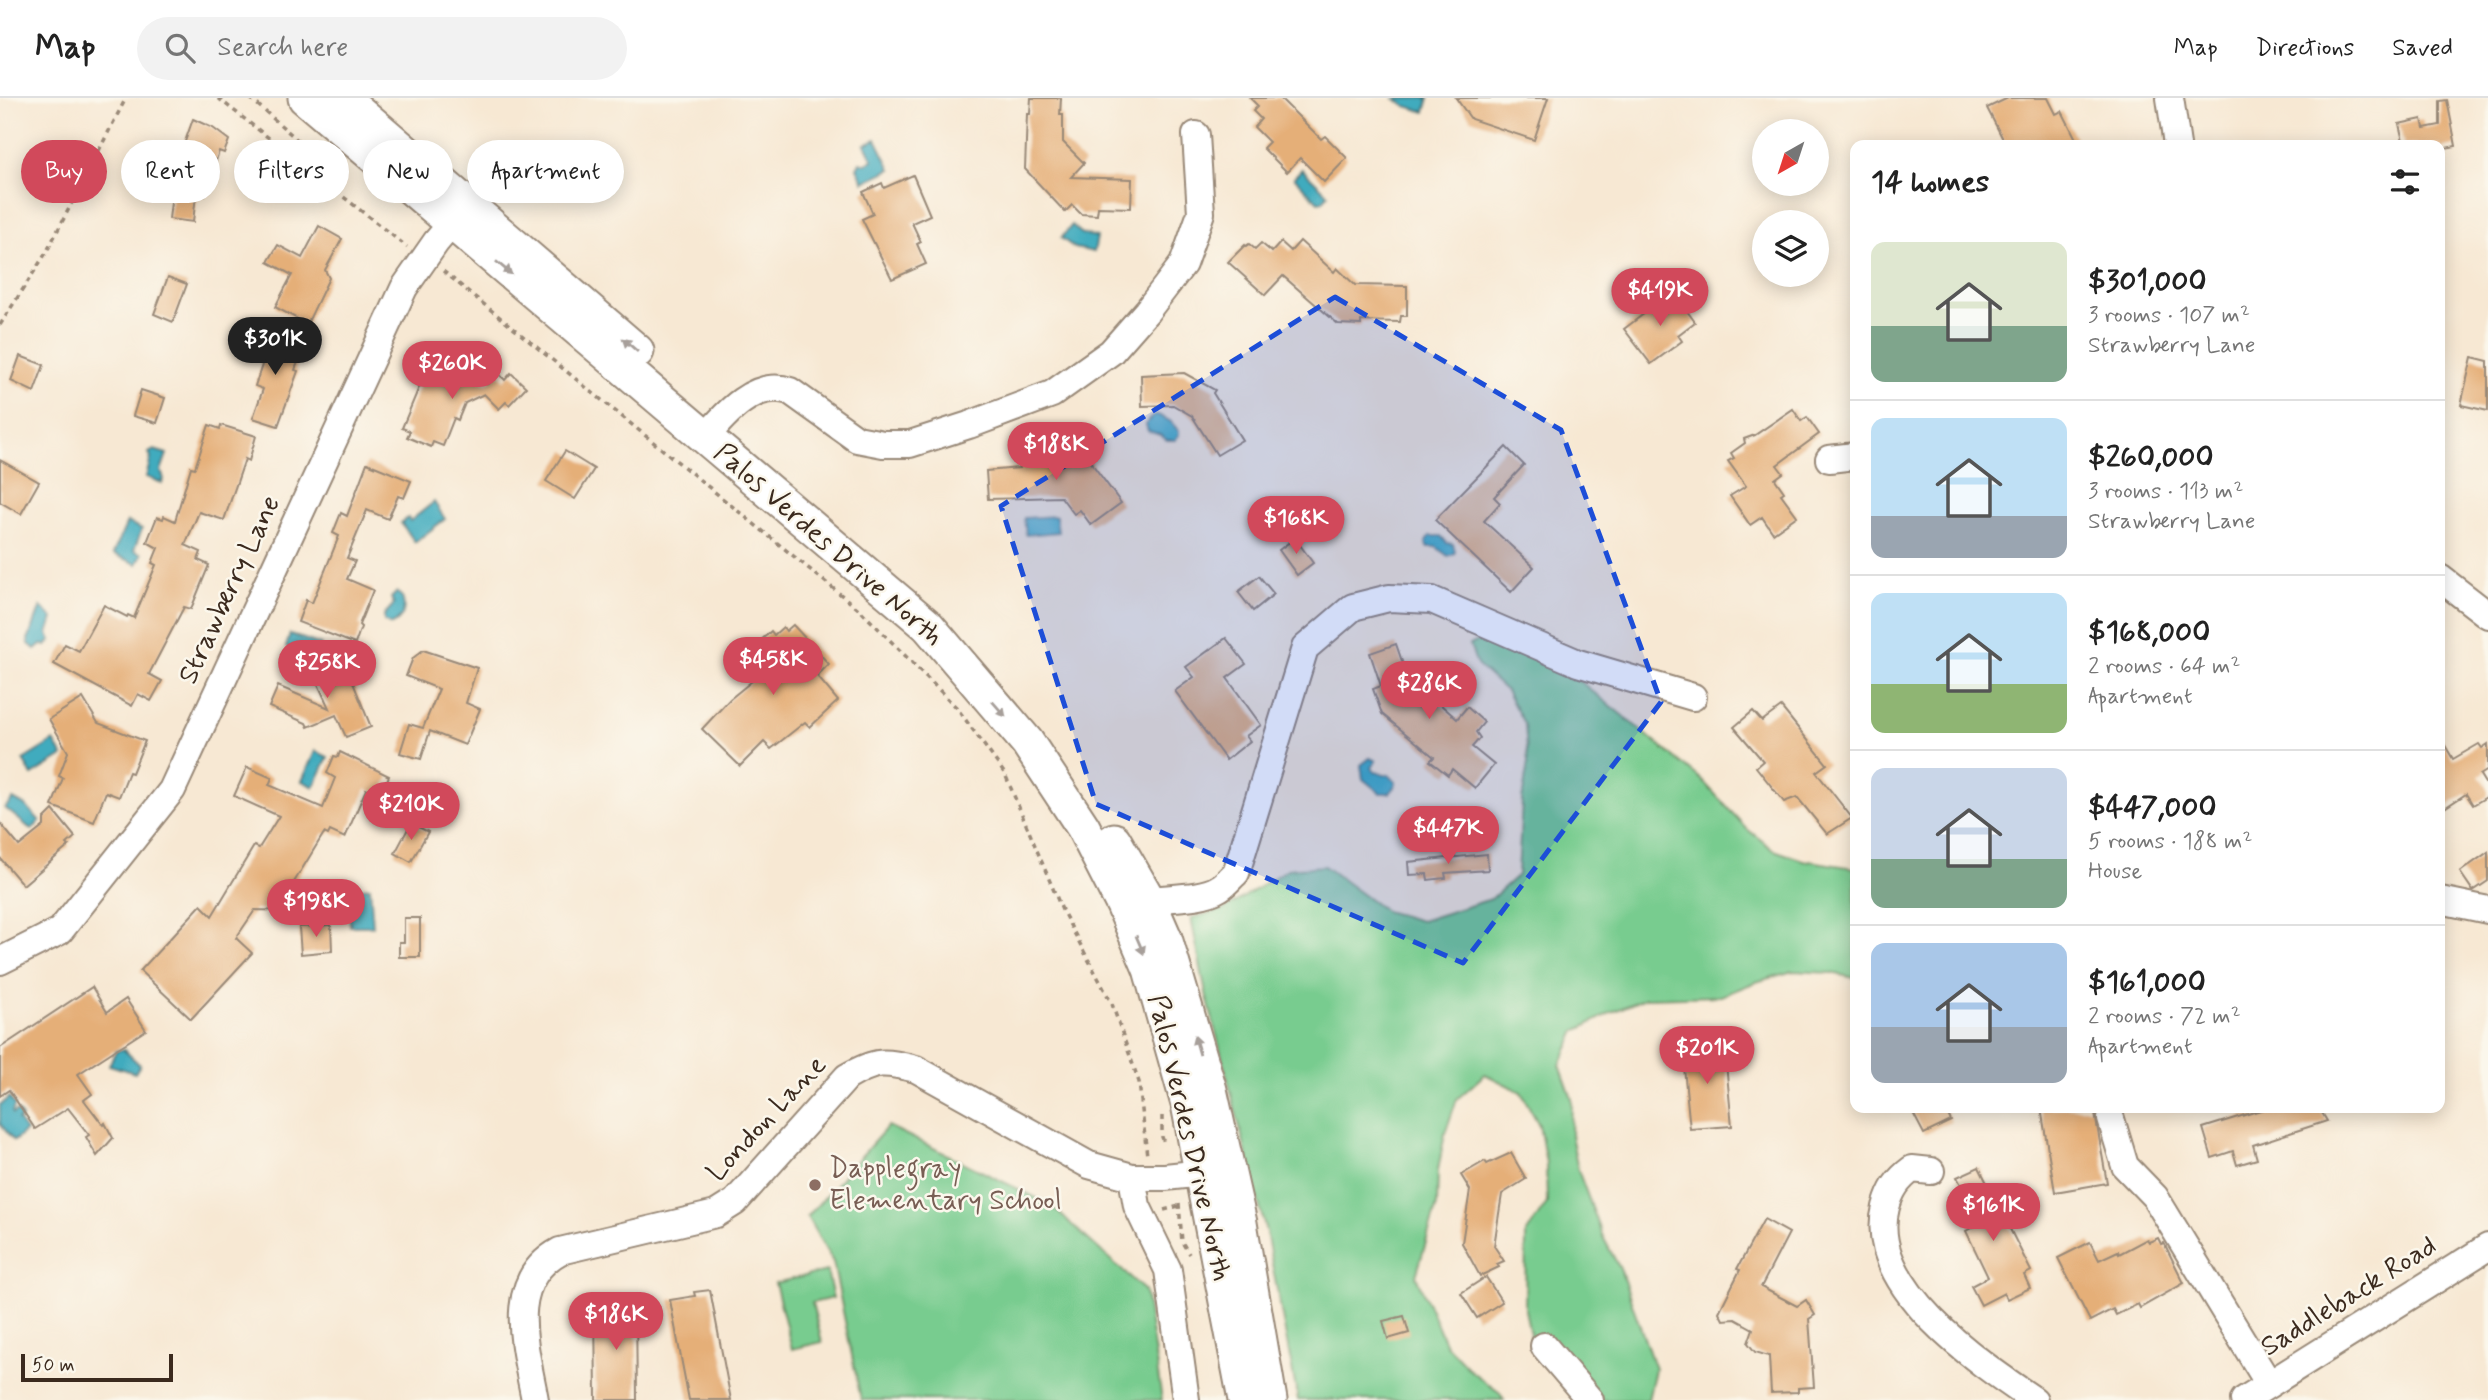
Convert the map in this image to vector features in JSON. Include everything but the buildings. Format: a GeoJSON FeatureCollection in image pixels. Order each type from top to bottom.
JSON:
{"type":"FeatureCollection","features":[{"type":"Feature","properties":{"kind":"main road","name":"Palos Verdes Drive North"},"geometry":{"type":"LineString","coordinates":[[305,98],[460,214],[712,430],[938,611],[982,654],[1020,699],[1054,746],[1098,812],[1135,902],[1150,969],[1188,1104],[1245,1400]]}},
{"type":"Feature","properties":{"kind":"main road","name":"Palos Verdes Drive North"},"geometry":{"type":"LineString","coordinates":[[343,98],[460,214]]}},
{"type":"Feature","properties":{"kind":"main road","name":"Palos Verdes Drive North"},"geometry":{"type":"LineString","coordinates":[[1135,902],[1165,937],[1210,1090],[1240,1223],[1270,1400]]}},
{"type":"Feature","properties":{"kind":"main road"},"geometry":{"type":"LineString","coordinates":[[1210,1090],[1210,1125],[1203,1173],[1221,1202],[1242,1321],[1262,1355]]}},
{"type":"Feature","properties":{"kind":"street"},"geometry":{"type":"LineString","coordinates":[[2170,98],[2176,140]]}},
{"type":"Feature","properties":{"kind":"street"},"geometry":{"type":"LineString","coordinates":[[712,430],[752,394],[782,388],[857,439],[883,444],[910,444],[1052,394],[1111,352],[1183,264],[1200,213],[1196,135]]}},
{"type":"Feature","properties":{"kind":"street","name":"Strawberry Lane"},"geometry":{"type":"LineString","coordinates":[[0,961],[60,931],[172,790],[404,288],[424,258],[460,214]]}},
{"type":"Feature","properties":{"kind":"street"},"geometry":{"type":"LineString","coordinates":[[2445,582],[2488,615]]}},
{"type":"Feature","properties":{"kind":"street"},"geometry":{"type":"LineString","coordinates":[[1135,902],[1218,890],[1236,873],[1305,648],[1353,607],[1389,598],[1432,600],[1578,663],[1693,697]]}},
{"type":"Feature","properties":{"kind":"street"},"geometry":{"type":"LineString","coordinates":[[2445,901],[2488,910]]}},
{"type":"Feature","properties":{"kind":"street","name":"London Lane"},"geometry":{"type":"LineString","coordinates":[[535,1400],[522,1310],[535,1270],[546,1258],[560,1251],[716,1214],[735,1202],[847,1077],[868,1064],[887,1062],[916,1069],[1089,1165],[1141,1177],[1203,1173]]}},
{"type":"Feature","properties":{"kind":"street"},"geometry":{"type":"LineString","coordinates":[[2111,1119],[2125,1166],[2155,1197],[2269,1384]]}},
{"type":"Feature","properties":{"kind":"street"},"geometry":{"type":"LineString","coordinates":[[1931,1171],[1912,1169],[1900,1177],[1890,1192],[1882,1221],[1887,1254],[1906,1290],[1936,1323],[1976,1361],[2034,1400]]}},
{"type":"Feature","properties":{"kind":"street"},"geometry":{"type":"LineString","coordinates":[[1141,1177],[1137,1206],[1168,1270],[1186,1400]]}},
{"type":"Feature","properties":{"kind":"street","name":"Saddleback Road"},"geometry":{"type":"LineString","coordinates":[[2244,1400],[2488,1247]]}},
{"type":"Feature","properties":{"kind":"street"},"geometry":{"type":"LineString","coordinates":[[1544,1346],[1590,1400]]}},
{"type":"Feature","properties":{"kind":"path"},"geometry":{"type":"LineString","coordinates":[[0,326],[46,253],[126,98]]}},
{"type":"Feature","properties":{"kind":"path"},"geometry":{"type":"LineString","coordinates":[[218,98],[395,239],[424,258],[861,611],[957,708],[1005,774],[1062,910],[1112,1004],[1139,1082],[1141,1177]]}},
{"type":"Feature","properties":{"kind":"path"},"geometry":{"type":"LineString","coordinates":[[250,98],[301,143],[352,173]]}},
{"type":"Feature","properties":{"kind":"path"},"geometry":{"type":"LineString","coordinates":[[1161,1110],[1162,1138],[1165,1145]]}},
{"type":"Feature","properties":{"kind":"highlighted area"},"geometry":{"type":"Polygon","coordinates":[[[1335,297],[1561,430],[1661,702],[1463,963],[1096,804],[1001,506],[1335,297]]]}},
{"type":"Feature","properties":{"kind":"green space"},"geometry":{"type":"Polygon","coordinates":[[[1490,635],[1581,682],[1701,779],[1747,829],[1774,850],[1803,860],[1850,867],[1850,977],[1793,971],[1721,996],[1645,998],[1576,1031],[1560,1065],[1572,1099],[1571,1135],[1578,1170],[1603,1237],[1620,1269],[1655,1369],[1648,1400],[1577,1400],[1533,1348],[1525,1310],[1526,1234],[1547,1203],[1546,1163],[1539,1125],[1521,1092],[1485,1074],[1457,1099],[1445,1133],[1438,1170],[1437,1205],[1416,1276],[1446,1345],[1471,1371],[1500,1393],[1504,1400],[1298,1400],[1266,1232],[1205,989],[1191,918],[1225,909],[1288,869],[1324,866],[1385,911],[1421,921],[1491,899],[1518,875],[1522,800],[1528,763],[1525,725],[1506,691],[1477,665],[1470,645],[1490,635]]]}},
{"type":"Feature","properties":{"kind":"green space"},"geometry":{"type":"Polygon","coordinates":[[[888,1126],[1049,1204],[1145,1291],[1162,1400],[861,1400],[833,1262],[807,1217],[888,1126]]]}},
{"type":"Feature","properties":{"kind":"green space"},"geometry":{"type":"Polygon","coordinates":[[[827,1271],[833,1298],[812,1303],[822,1342],[792,1349],[775,1283],[827,1271]]]}},
{"type":"Feature","properties":{"kind":"water"},"geometry":{"type":"Polygon","coordinates":[[[1429,98],[1425,112],[1395,99],[1429,98]]]}},
{"type":"Feature","properties":{"kind":"water"},"geometry":{"type":"Polygon","coordinates":[[[876,139],[891,169],[864,182],[857,168],[860,162],[866,164],[873,160],[865,144],[876,139]]]}},
{"type":"Feature","properties":{"kind":"water"},"geometry":{"type":"Polygon","coordinates":[[[1302,169],[1328,194],[1323,201],[1318,202],[1294,177],[1302,169]]]}},
{"type":"Feature","properties":{"kind":"water"},"geometry":{"type":"Polygon","coordinates":[[[1072,225],[1082,234],[1097,237],[1094,252],[1075,248],[1061,238],[1072,225]]]}},
{"type":"Feature","properties":{"kind":"water"},"geometry":{"type":"Polygon","coordinates":[[[1158,415],[1170,421],[1179,431],[1175,440],[1167,440],[1148,431],[1148,421],[1158,415]]]}},
{"type":"Feature","properties":{"kind":"water"},"geometry":{"type":"Polygon","coordinates":[[[154,450],[167,454],[161,471],[164,479],[162,483],[146,477],[151,458],[149,453],[154,450]]]}},
{"type":"Feature","properties":{"kind":"water"},"geometry":{"type":"Polygon","coordinates":[[[434,502],[445,519],[415,542],[401,523],[408,518],[410,521],[434,502]]]}},
{"type":"Feature","properties":{"kind":"water"},"geometry":{"type":"Polygon","coordinates":[[[1056,516],[1058,532],[1026,535],[1024,518],[1056,516]]]}},
{"type":"Feature","properties":{"kind":"water"},"geometry":{"type":"Polygon","coordinates":[[[127,522],[142,529],[134,550],[142,554],[137,564],[113,554],[127,522]]]}},
{"type":"Feature","properties":{"kind":"water"},"geometry":{"type":"Polygon","coordinates":[[[1430,536],[1441,536],[1447,543],[1453,544],[1454,554],[1448,556],[1436,547],[1427,547],[1426,542],[1430,536]]]}},
{"type":"Feature","properties":{"kind":"water"},"geometry":{"type":"Polygon","coordinates":[[[397,592],[402,597],[404,606],[401,617],[391,625],[384,621],[384,615],[394,604],[391,598],[397,592]]]}},
{"type":"Feature","properties":{"kind":"water"},"geometry":{"type":"Polygon","coordinates":[[[41,607],[53,618],[48,634],[51,640],[46,646],[41,644],[35,649],[28,639],[41,607]]]}},
{"type":"Feature","properties":{"kind":"water"},"geometry":{"type":"Polygon","coordinates":[[[290,634],[321,645],[316,658],[286,647],[290,634]]]}},
{"type":"Feature","properties":{"kind":"water"},"geometry":{"type":"Polygon","coordinates":[[[54,741],[63,756],[32,775],[23,760],[54,741]]]}},
{"type":"Feature","properties":{"kind":"water"},"geometry":{"type":"Polygon","coordinates":[[[315,751],[328,757],[314,787],[302,781],[315,751]]]}},
{"type":"Feature","properties":{"kind":"water"},"geometry":{"type":"Polygon","coordinates":[[[1370,758],[1376,761],[1372,768],[1375,772],[1389,775],[1396,782],[1390,793],[1380,793],[1363,779],[1361,765],[1370,758]]]}},
{"type":"Feature","properties":{"kind":"water"},"geometry":{"type":"Polygon","coordinates":[[[13,799],[26,806],[40,821],[32,830],[5,808],[13,799]]]}},
{"type":"Feature","properties":{"kind":"water"},"geometry":{"type":"Polygon","coordinates":[[[370,887],[373,926],[350,926],[348,890],[370,887]]]}},
{"type":"Feature","properties":{"kind":"water"},"geometry":{"type":"Polygon","coordinates":[[[123,1049],[140,1065],[135,1073],[109,1065],[116,1051],[123,1049]]]}},
{"type":"Feature","properties":{"kind":"water"},"geometry":{"type":"Polygon","coordinates":[[[9,1097],[15,1105],[13,1114],[17,1111],[22,1117],[18,1120],[26,1131],[14,1141],[0,1124],[0,1105],[9,1097]]]}},
{"type":"Feature","properties":{"kind":"place","name":"Dapplegray Elementary School"},"geometry":{"type":"Point","coordinates":[815,1185]}}]}
